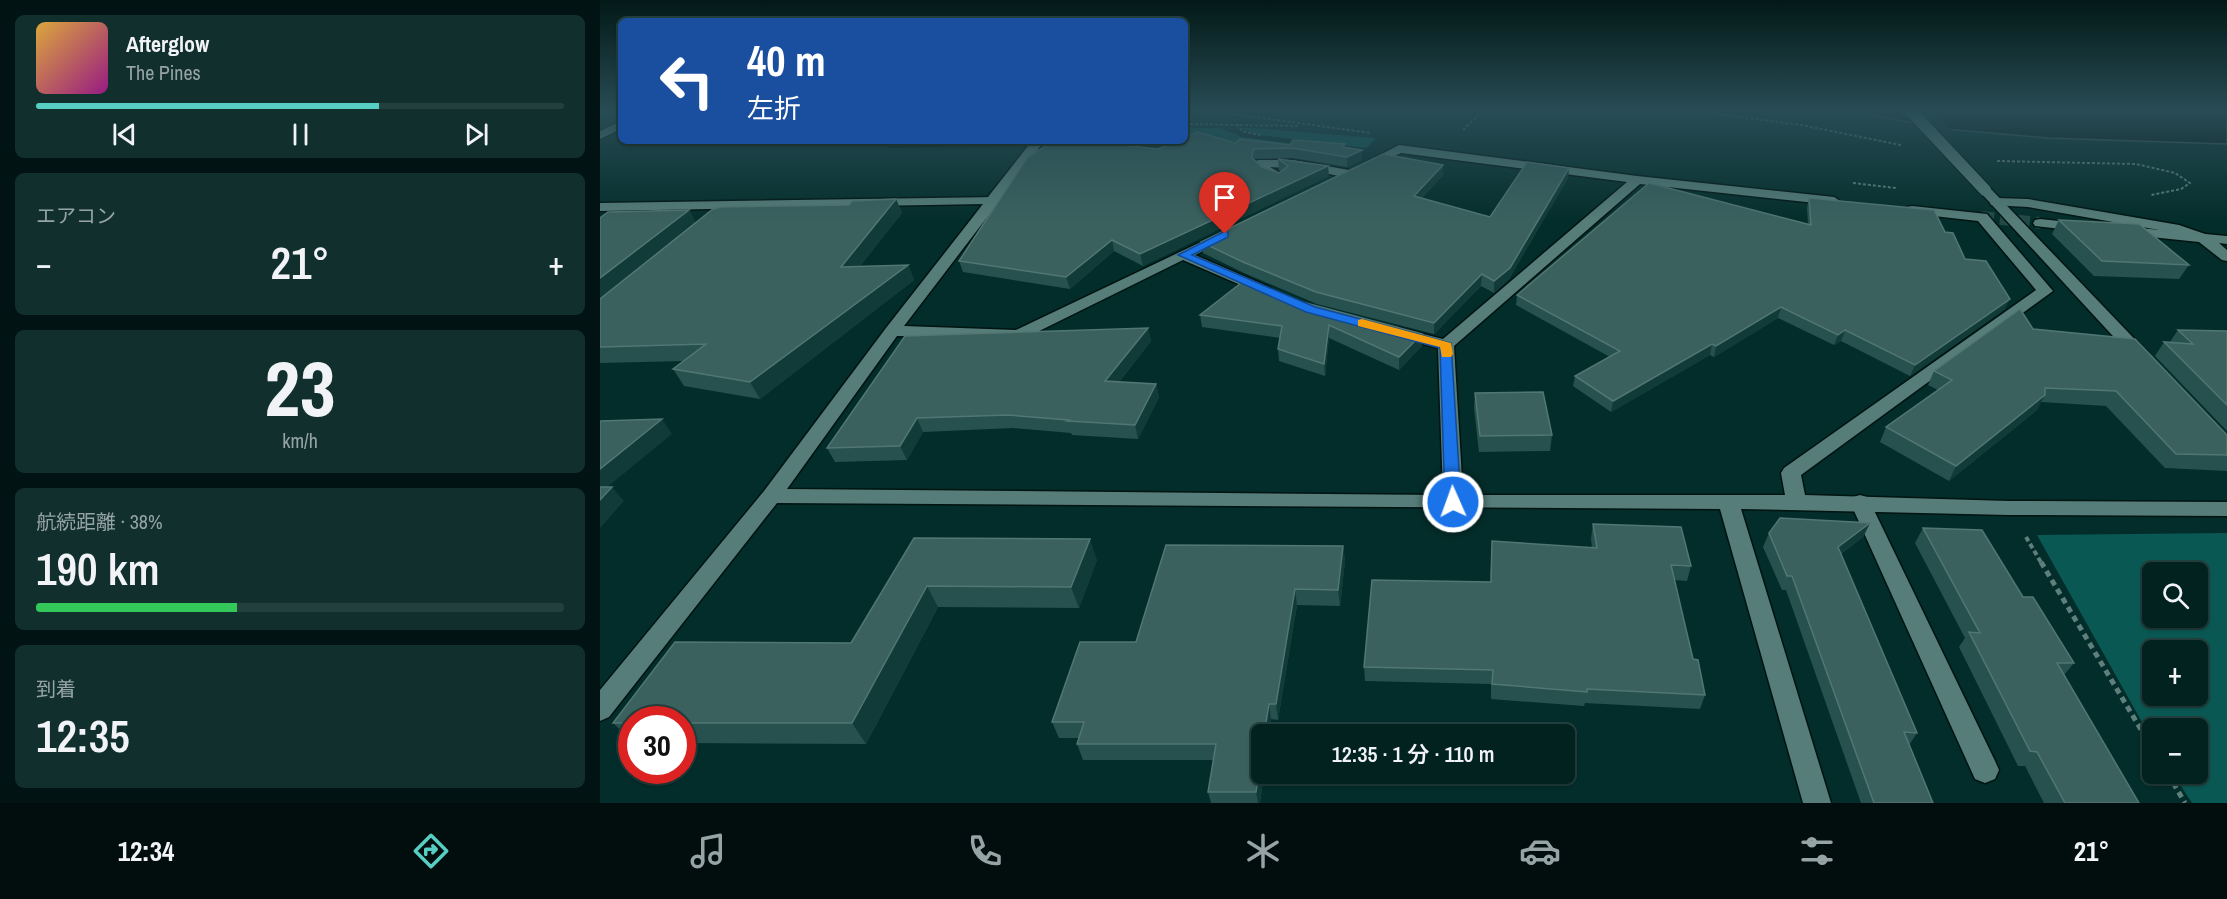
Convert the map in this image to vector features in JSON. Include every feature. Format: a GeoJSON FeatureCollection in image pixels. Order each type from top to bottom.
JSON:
{"type":"FeatureCollection","features":[{"type":"Feature","properties":{"kind":"street"},"geometry":{"type":"LineString","coordinates":[[600,709],[771,496],[892,331],[1033,147]]}},
{"type":"Feature","properties":{"kind":"street"},"geometry":{"type":"LineString","coordinates":[[1945,147],[2154,369]]}},
{"type":"Feature","properties":{"kind":"street"},"geometry":{"type":"LineString","coordinates":[[1328,184],[1399,149],[1637,180],[1851,203]]}},
{"type":"Feature","properties":{"kind":"street"},"geometry":{"type":"LineString","coordinates":[[1281,177],[1268,172],[1258,164],[1275,162],[1349,174]]}},
{"type":"Feature","properties":{"kind":"street"},"geometry":{"type":"LineString","coordinates":[[1446,345],[1637,180]]}},
{"type":"Feature","properties":{"kind":"street"},"geometry":{"type":"LineString","coordinates":[[1990,196],[2179,230],[2203,238],[2227,257]]}},
{"type":"Feature","properties":{"kind":"street"},"geometry":{"type":"LineString","coordinates":[[600,207],[993,200]]}},
{"type":"Feature","properties":{"kind":"street"},"geometry":{"type":"LineString","coordinates":[[715,219],[733,205]]}},
{"type":"Feature","properties":{"kind":"street"},"geometry":{"type":"LineString","coordinates":[[1796,501],[1791,473],[2045,291],[1982,217],[1899,208]]}},
{"type":"Feature","properties":{"kind":"street"},"geometry":{"type":"LineString","coordinates":[[2040,224],[2227,240]]}},
{"type":"Feature","properties":{"kind":"street"},"geometry":{"type":"LineString","coordinates":[[892,331],[1018,336],[1235,229]]}},
{"type":"Feature","properties":{"kind":"street"},"geometry":{"type":"LineString","coordinates":[[1183,255],[1279,296]]}},
{"type":"Feature","properties":{"kind":"street"},"geometry":{"type":"LineString","coordinates":[[1378,327],[1446,345]]}},
{"type":"Feature","properties":{"kind":"street"},"geometry":{"type":"LineString","coordinates":[[1446,345],[1453,502]]}},
{"type":"Feature","properties":{"kind":"street"},"geometry":{"type":"LineString","coordinates":[[771,496],[1453,502],[1796,501],[2009,508],[2227,509]]}},
{"type":"Feature","properties":{"kind":"street"},"geometry":{"type":"LineString","coordinates":[[1728,502],[1816,803]]}},
{"type":"Feature","properties":{"kind":"street"},"geometry":{"type":"LineString","coordinates":[[1860,502],[1985,770]]}},
{"type":"Feature","properties":{"kind":"path"},"geometry":{"type":"LineString","coordinates":[[2009,508],[2142,731]]}},
{"type":"Feature","properties":{"kind":"path"},"geometry":{"type":"LineString","coordinates":[[2174,784],[2185,803]]}},
{"type":"Feature","properties":{"kind":"shaded area"},"geometry":{"type":"Polygon","coordinates":[[[2227,533],[2227,803],[2192,803],[2180,784],[2208,784],[2208,718],[2142,718],[2142,722],[2037,535],[2227,533]]]}},
{"type":"Feature","properties":{"kind":"building"},"geometry":{"type":"Polygon","coordinates":[[[1043,147],[1346,147],[1362,150],[1347,157],[1292,148],[1253,149],[1252,158],[1262,167],[1279,173],[1288,166],[1278,159],[1328,166],[1140,254],[1112,240],[1066,277],[959,261],[1027,158],[1043,147]]]}},
{"type":"Feature","properties":{"kind":"building"},"geometry":{"type":"Polygon","coordinates":[[[1383,154],[1443,165],[1414,196],[1490,217],[1527,162],[1569,168],[1510,268],[1494,281],[1482,274],[1434,323],[1316,292],[1201,242],[1383,154]]]}},
{"type":"Feature","properties":{"kind":"building"},"geometry":{"type":"Polygon","coordinates":[[[1649,183],[1811,225],[1809,198],[1934,210],[1945,232],[1953,233],[1965,259],[1986,261],[2010,299],[1915,365],[1845,330],[1838,335],[1781,307],[1716,346],[1712,344],[1613,401],[1575,376],[1620,351],[1517,295],[1649,183]]]}},
{"type":"Feature","properties":{"kind":"building"},"geometry":{"type":"Polygon","coordinates":[[[896,199],[841,267],[908,265],[750,382],[673,369],[706,344],[600,347],[600,299],[713,209],[849,205],[852,201],[896,199]]]}},
{"type":"Feature","properties":{"kind":"building"},"geometry":{"type":"Polygon","coordinates":[[[689,210],[600,278],[600,218],[608,212],[689,210]]]}},
{"type":"Feature","properties":{"kind":"building"},"geometry":{"type":"Polygon","coordinates":[[[2059,220],[2139,224],[2189,265],[2102,261],[2059,220]]]}},
{"type":"Feature","properties":{"kind":"building"},"geometry":{"type":"Polygon","coordinates":[[[1246,279],[1302,302],[1422,334],[1399,357],[1329,325],[1324,364],[1278,349],[1282,326],[1200,315],[1246,279]]]}},
{"type":"Feature","properties":{"kind":"building"},"geometry":{"type":"Polygon","coordinates":[[[2020,309],[2033,329],[2135,339],[2227,435],[2227,455],[2176,454],[2116,391],[2045,388],[2045,395],[1956,466],[1886,427],[1952,380],[1934,371],[2020,309]]]}},
{"type":"Feature","properties":{"kind":"building"},"geometry":{"type":"Polygon","coordinates":[[[1148,328],[1105,381],[1156,384],[1135,425],[1008,415],[917,418],[900,446],[827,448],[905,336],[1148,328]]]}},
{"type":"Feature","properties":{"kind":"building"},"geometry":{"type":"Polygon","coordinates":[[[2178,330],[2227,331],[2227,405],[2164,342],[2193,344],[2178,330]]]}},
{"type":"Feature","properties":{"kind":"building"},"geometry":{"type":"Polygon","coordinates":[[[1543,392],[1552,435],[1480,436],[1475,393],[1543,392]]]}},
{"type":"Feature","properties":{"kind":"building"},"geometry":{"type":"Polygon","coordinates":[[[662,419],[600,469],[600,421],[662,419]]]}},
{"type":"Feature","properties":{"kind":"building"},"geometry":{"type":"Polygon","coordinates":[[[600,487],[612,487],[600,500],[600,487]]]}},
{"type":"Feature","properties":{"kind":"building"},"geometry":{"type":"Polygon","coordinates":[[[1780,518],[1870,523],[1838,547],[1917,733],[1904,732],[1933,803],[1874,803],[1792,576],[1787,576],[1769,533],[1780,518]]]}},
{"type":"Feature","properties":{"kind":"building"},"geometry":{"type":"Polygon","coordinates":[[[1593,524],[1681,527],[1691,566],[1671,565],[1693,659],[1698,660],[1705,695],[1587,689],[1587,692],[1492,684],[1493,670],[1364,667],[1372,580],[1491,582],[1492,541],[1597,548],[1593,524]]]}},
{"type":"Feature","properties":{"kind":"building"},"geometry":{"type":"Polygon","coordinates":[[[1923,528],[1982,530],[2023,597],[2033,597],[2074,663],[2057,663],[2139,803],[2065,803],[2037,752],[2030,751],[1969,632],[1980,633],[1923,528]]]}},
{"type":"Feature","properties":{"kind":"building"},"geometry":{"type":"Polygon","coordinates":[[[914,538],[1090,539],[1071,587],[927,586],[852,723],[696,723],[696,706],[626,706],[675,642],[851,643],[914,538]]]}},
{"type":"Feature","properties":{"kind":"building"},"geometry":{"type":"Polygon","coordinates":[[[1166,545],[1343,546],[1338,590],[1295,589],[1276,704],[1269,704],[1266,724],[1251,724],[1251,784],[1257,784],[1256,792],[1208,792],[1216,744],[1077,744],[1084,722],[1052,722],[1080,642],[1136,642],[1166,545]]]}},
{"type":"Feature","properties":{"kind":"tunnel"},"geometry":{"type":"LineString","coordinates":[[1982,217],[2040,223]]}},
{"type":"Feature","properties":{"kind":"slow traffic"},"geometry":{"type":"LineString","coordinates":[[1362,323],[1446,345],[1447,354]]}},
{"type":"Feature","properties":{"kind":"route"},"geometry":{"type":"LineString","coordinates":[[1225,234],[1183,255],[1310,309],[1446,345],[1453,502]]}}]}
